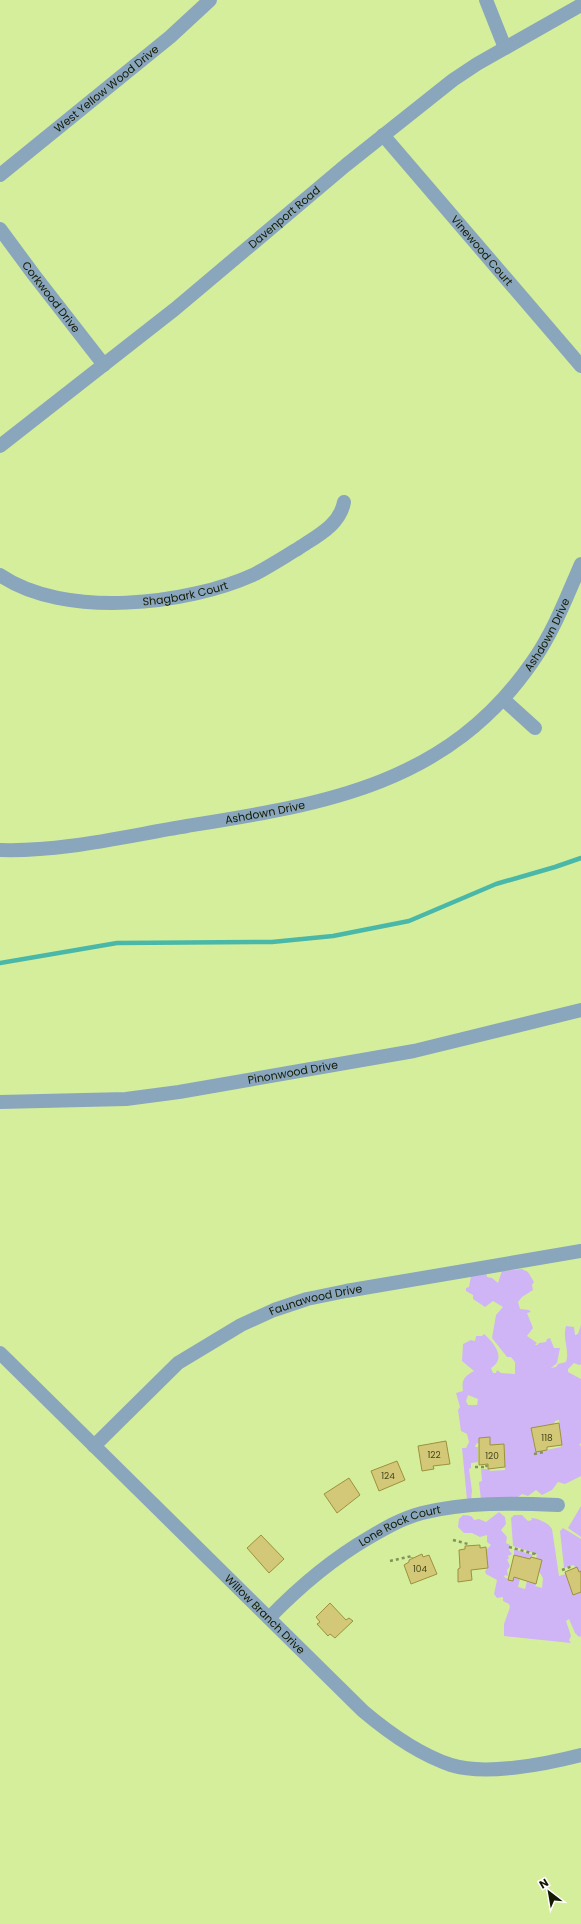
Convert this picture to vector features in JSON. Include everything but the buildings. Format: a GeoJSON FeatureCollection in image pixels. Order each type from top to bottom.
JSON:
{"type":"FeatureCollection","features":[{"type":"Feature","properties":{"kind":"street","name":"West Yellow Wood Drive"},"geometry":{"type":"LineString","coordinates":[[0,175],[170,37],[210,0]]}},
{"type":"Feature","properties":{"kind":"street"},"geometry":{"type":"LineString","coordinates":[[486,0],[505,48]]}},
{"type":"Feature","properties":{"kind":"street","name":"Davenport Road"},"geometry":{"type":"LineString","coordinates":[[0,446],[175,309],[383,136],[453,80],[505,48],[581,5]]}},
{"type":"Feature","properties":{"kind":"street","name":"Vinewood Court"},"geometry":{"type":"LineString","coordinates":[[383,136],[581,366]]}},
{"type":"Feature","properties":{"kind":"street","name":"Corkwood Drive"},"geometry":{"type":"LineString","coordinates":[[0,229],[104,365]]}},
{"type":"Feature","properties":{"kind":"street","name":"Shagbark Court"},"geometry":{"type":"LineString","coordinates":[[0,575],[35,591],[54,597],[83,601],[112,603],[153,601],[180,597],[223,586],[254,574],[274,564],[329,526],[339,517],[344,502]]}},
{"type":"Feature","properties":{"kind":"street","name":"Ashdown Drive"},"geometry":{"type":"LineString","coordinates":[[0,850],[18,850],[70,845],[256,815],[338,797],[384,781],[430,758],[458,741],[504,700],[534,660],[559,613],[581,564]]}},
{"type":"Feature","properties":{"kind":"street"},"geometry":{"type":"LineString","coordinates":[[504,700],[535,728]]}},
{"type":"Feature","properties":{"kind":"street","name":"Pinonwood Drive"},"geometry":{"type":"LineString","coordinates":[[0,1102],[126,1099],[172,1094],[414,1051],[581,1010]]}},
{"type":"Feature","properties":{"kind":"street","name":"Faunawood Drive"},"geometry":{"type":"LineString","coordinates":[[94,1446],[178,1364],[241,1325],[274,1310],[307,1299],[346,1291],[581,1251]]}},
{"type":"Feature","properties":{"kind":"street","name":"Willow Branch Drive"},"geometry":{"type":"LineString","coordinates":[[0,1353],[363,1711],[383,1728],[413,1747],[450,1765],[481,1770],[508,1768],[581,1755]]}},
{"type":"Feature","properties":{"kind":"street","name":"Lone Rock Court"},"geometry":{"type":"LineString","coordinates":[[269,1618],[330,1562],[400,1520],[421,1513],[453,1507],[529,1503],[558,1505]]}},
{"type":"Feature","properties":{"kind":"path"},"geometry":{"type":"LineString","coordinates":[[534,1454],[544,1452]]}},
{"type":"Feature","properties":{"kind":"path"},"geometry":{"type":"LineString","coordinates":[[475,1468],[487,1467],[486,1465]]}},
{"type":"Feature","properties":{"kind":"path"},"geometry":{"type":"LineString","coordinates":[[453,1540],[468,1544],[468,1546]]}},
{"type":"Feature","properties":{"kind":"path"},"geometry":{"type":"LineString","coordinates":[[510,1547],[535,1554],[534,1557]]}},
{"type":"Feature","properties":{"kind":"path"},"geometry":{"type":"LineString","coordinates":[[390,1561],[412,1556],[412,1558]]}},
{"type":"Feature","properties":{"kind":"path"},"geometry":{"type":"LineString","coordinates":[[562,1570],[573,1566]]}},
{"type":"Feature","properties":{"kind":"shaded area"},"geometry":{"type":"Polygon","coordinates":[[[522,1269],[528,1272],[534,1282],[532,1285],[533,1290],[522,1297],[518,1302],[520,1309],[529,1310],[531,1312],[527,1313],[533,1328],[527,1336],[537,1343],[535,1345],[546,1342],[547,1339],[550,1338],[554,1348],[560,1348],[557,1363],[551,1368],[566,1362],[566,1326],[574,1327],[575,1335],[578,1334],[581,1325],[581,1364],[579,1365],[574,1363],[568,1369],[568,1372],[581,1379],[581,1443],[579,1445],[581,1446],[581,1476],[565,1484],[558,1482],[552,1490],[542,1495],[536,1490],[528,1496],[522,1494],[517,1498],[481,1500],[479,1482],[482,1481],[481,1469],[490,1469],[489,1471],[505,1470],[504,1444],[490,1445],[490,1437],[476,1444],[475,1447],[478,1447],[478,1462],[471,1463],[471,1468],[469,1469],[472,1491],[471,1500],[467,1500],[462,1448],[466,1448],[469,1442],[467,1434],[461,1431],[458,1410],[460,1407],[456,1393],[463,1391],[464,1378],[474,1371],[462,1361],[463,1344],[471,1340],[475,1341],[476,1336],[482,1336],[484,1334],[495,1346],[498,1355],[496,1364],[491,1368],[493,1373],[496,1373],[497,1370],[501,1373],[515,1374],[515,1362],[511,1357],[507,1357],[492,1338],[496,1315],[503,1307],[493,1301],[485,1307],[473,1299],[473,1295],[466,1291],[466,1288],[469,1287],[471,1276],[486,1273],[487,1277],[492,1278],[498,1283],[502,1271],[522,1269]],[[468,1395],[466,1401],[468,1405],[477,1405],[478,1399],[468,1395]],[[559,1420],[555,1421],[554,1424],[531,1429],[536,1452],[561,1447],[559,1420]]]}},
{"type":"Feature","properties":{"kind":"shaded area"},"geometry":{"type":"Polygon","coordinates":[[[581,1506],[581,1537],[568,1528],[581,1506]]]}},
{"type":"Feature","properties":{"kind":"shaded area"},"geometry":{"type":"Polygon","coordinates":[[[499,1512],[505,1517],[506,1524],[501,1530],[507,1537],[506,1543],[510,1545],[509,1550],[512,1554],[508,1556],[509,1559],[507,1559],[510,1566],[507,1570],[508,1576],[505,1575],[504,1577],[513,1581],[514,1577],[520,1579],[518,1587],[525,1589],[527,1581],[542,1588],[543,1578],[538,1570],[542,1560],[536,1558],[537,1554],[513,1546],[511,1518],[514,1515],[522,1515],[528,1521],[532,1520],[531,1518],[543,1521],[552,1529],[559,1576],[566,1574],[581,1592],[581,1636],[579,1637],[575,1633],[569,1619],[566,1621],[571,1636],[569,1640],[571,1643],[504,1636],[504,1624],[510,1607],[509,1604],[503,1601],[503,1597],[497,1598],[494,1594],[497,1580],[486,1574],[485,1571],[488,1568],[486,1550],[491,1545],[487,1542],[487,1535],[480,1537],[472,1533],[464,1533],[458,1527],[459,1519],[463,1515],[471,1516],[474,1520],[479,1519],[486,1522],[499,1512]]]}},
{"type":"Feature","properties":{"kind":"shaded area"},"geometry":{"type":"Polygon","coordinates":[[[563,1528],[581,1539],[581,1572],[576,1571],[574,1565],[564,1568],[560,1531],[563,1528]]]}},
{"type":"Feature","properties":{"kind":"shaded area"},"geometry":{"type":"Polygon","coordinates":[[[514,1549],[533,1555],[530,1559],[514,1555],[514,1549]]]}},
{"type":"Feature","properties":{"kind":"waterway"},"geometry":{"type":"LineString","coordinates":[[0,963],[117,943],[272,942],[333,936],[409,921],[496,884],[581,858]]}}]}
